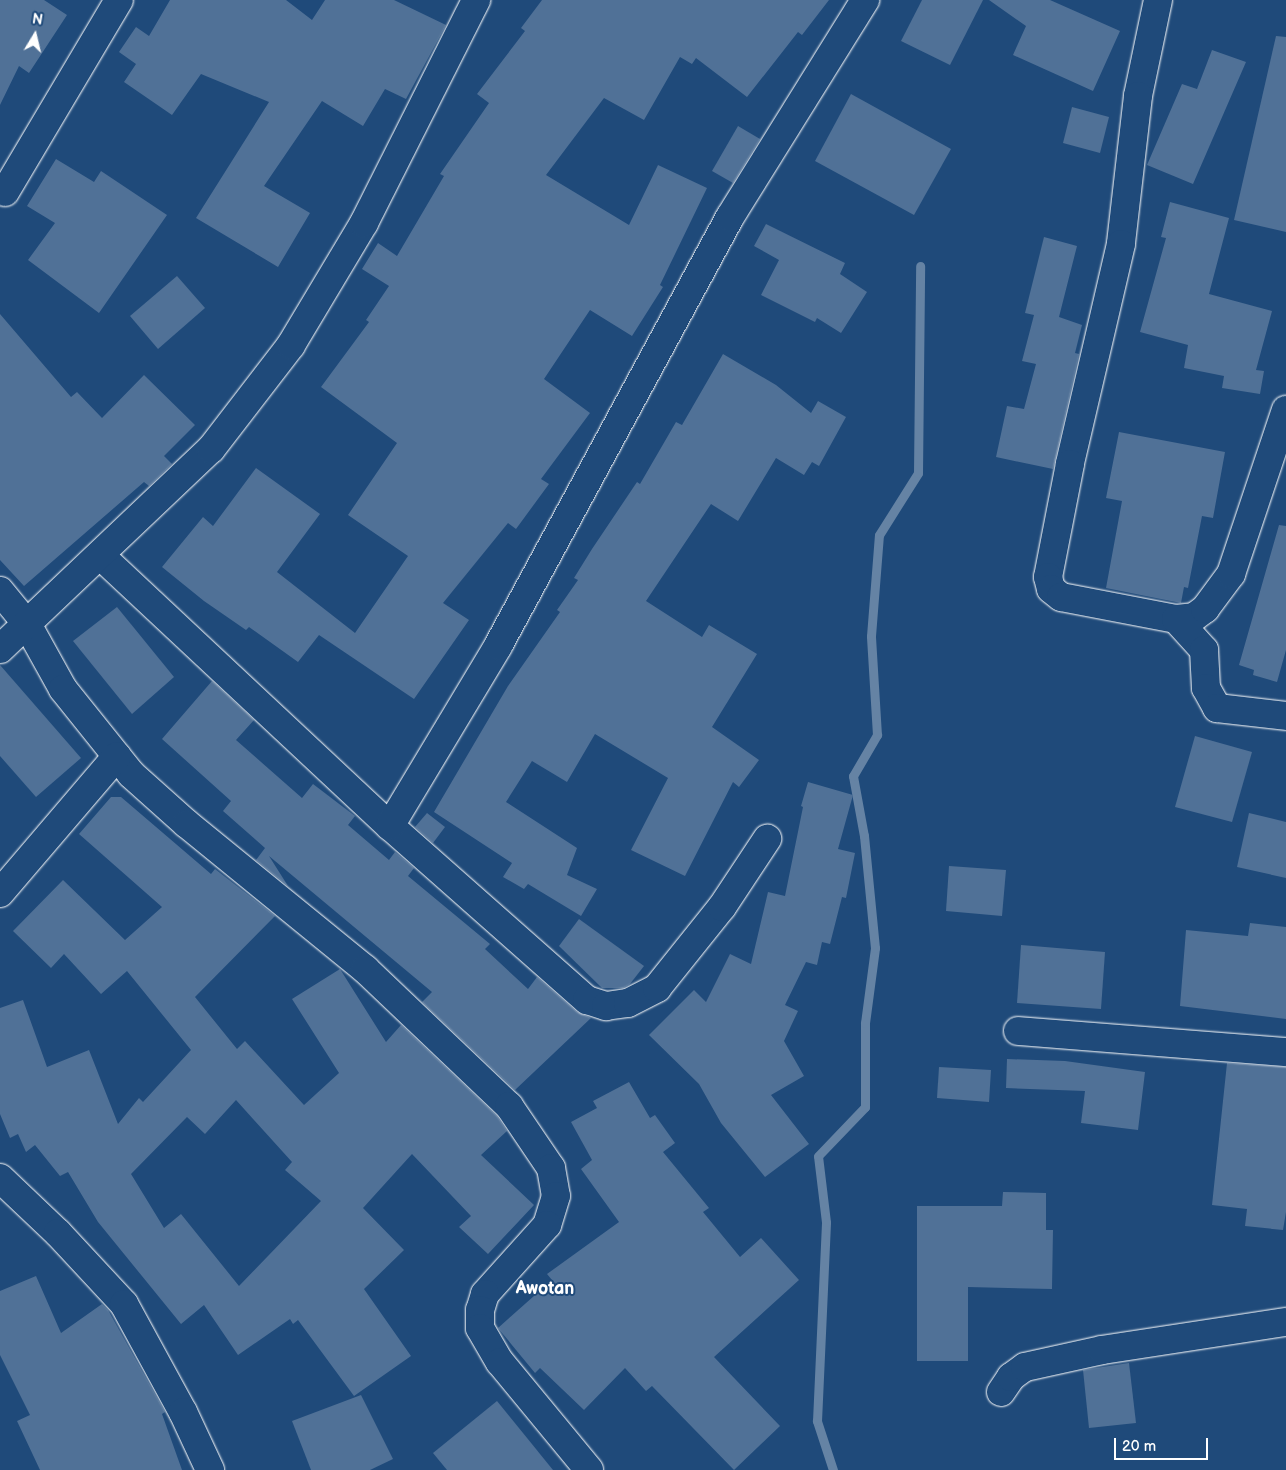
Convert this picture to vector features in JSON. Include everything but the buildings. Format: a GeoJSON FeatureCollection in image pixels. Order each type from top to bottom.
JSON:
{"type":"FeatureCollection","features":[{"type":"Feature","properties":{"kind":"street"},"geometry":{"type":"LineString","coordinates":[[5,192],[119,0]]}},
{"type":"Feature","properties":{"kind":"street"},"geometry":{"type":"LineString","coordinates":[[0,649],[101,556],[211,449],[291,344],[364,223],[476,0]]}},
{"type":"Feature","properties":{"kind":"street"},"geometry":{"type":"LineString","coordinates":[[390,826],[498,646],[730,217],[865,0]]}},
{"type":"Feature","properties":{"kind":"street"},"geometry":{"type":"LineString","coordinates":[[1158,0],[1138,96],[1121,244],[1070,464],[1048,577],[1051,589],[1061,597],[1176,619],[1194,617],[1205,609],[1231,574],[1286,410]]}},
{"type":"Feature","properties":{"kind":"street"},"geometry":{"type":"LineString","coordinates":[[101,556],[390,826],[587,1000],[606,1006],[628,1003],[657,988],[722,907],[767,839]]}},
{"type":"Feature","properties":{"kind":"street"},"geometry":{"type":"LineString","coordinates":[[0,591],[26,624],[63,689],[131,774],[187,824],[372,976],[509,1106],[551,1168],[556,1196],[547,1224],[485,1294],[480,1310],[480,1328],[500,1362],[590,1470]]}},
{"type":"Feature","properties":{"kind":"street"},"geometry":{"type":"LineString","coordinates":[[1176,619],[1204,650],[1206,688],[1217,708],[1286,716]]}},
{"type":"Feature","properties":{"kind":"street"},"geometry":{"type":"LineString","coordinates":[[0,893],[117,756]]}},
{"type":"Feature","properties":{"kind":"street"},"geometry":{"type":"LineString","coordinates":[[1018,1030],[1286,1052]]}},
{"type":"Feature","properties":{"kind":"street"},"geometry":{"type":"LineString","coordinates":[[0,1178],[58,1233],[124,1304],[183,1412],[210,1470]]}},
{"type":"Feature","properties":{"kind":"street"},"geometry":{"type":"LineString","coordinates":[[1001,1392],[1011,1377],[1025,1367],[1102,1350],[1286,1322]]}},
{"type":"Feature","properties":{"kind":"waterway"},"geometry":{"type":"LineString","coordinates":[[833,1470],[817,1421],[826,1222],[818,1156],[865,1107],[865,1023],[875,948],[864,836],[853,776],[877,735],[871,636],[879,535],[918,473],[920,266]]}},
{"type":"Feature","properties":{"kind":"district","name":"Awotan"},"geometry":{"type":"Point","coordinates":[545,1289]}}]}
